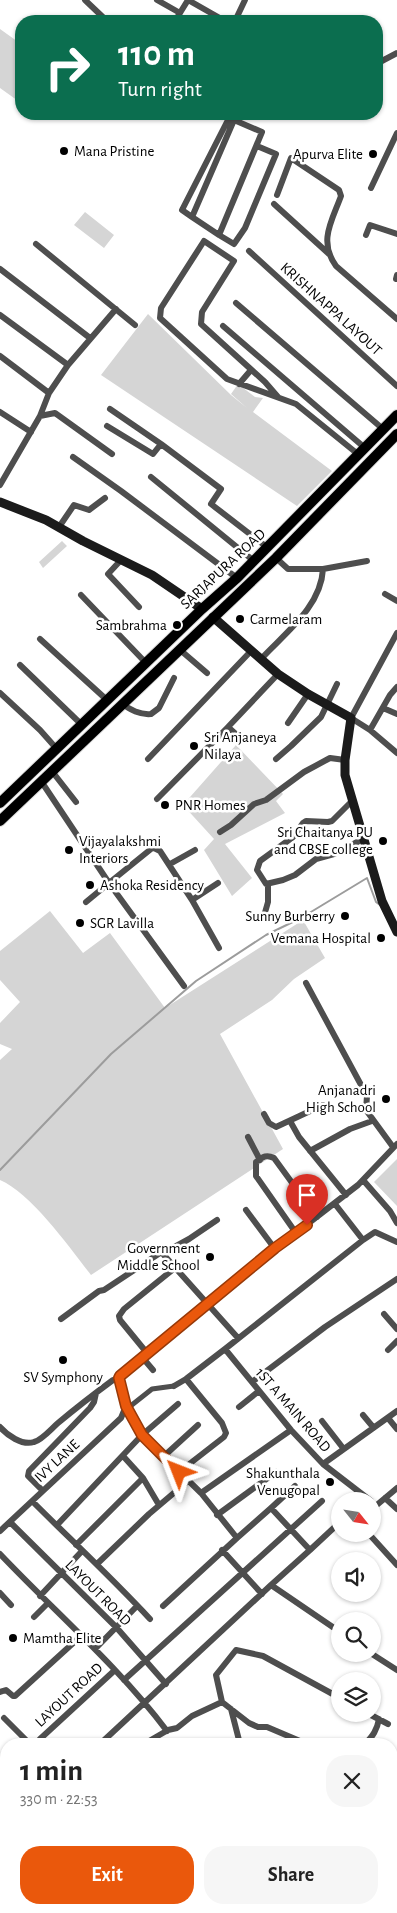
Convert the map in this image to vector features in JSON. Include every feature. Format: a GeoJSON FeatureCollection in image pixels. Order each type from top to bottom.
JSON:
{"type":"FeatureCollection","features":[{"type":"Feature","properties":{"kind":"main road","name":"SARJAPURA ROAD"},"geometry":{"type":"LineString","coordinates":[[0,803],[268,548],[397,415]]}},
{"type":"Feature","properties":{"kind":"main road","name":"SARJAPURA ROAD"},"geometry":{"type":"LineString","coordinates":[[0,821],[51,770],[276,558],[397,434]]}},
{"type":"Feature","properties":{"kind":"main road"},"geometry":{"type":"LineString","coordinates":[[0,502],[46,520],[152,575],[202,609]]}},
{"type":"Feature","properties":{"kind":"main road"},"geometry":{"type":"LineString","coordinates":[[213,617],[278,674],[308,694],[351,718],[345,760],[345,775],[363,839],[387,911],[397,932]]}},
{"type":"Feature","properties":{"kind":"street"},"geometry":{"type":"LineString","coordinates":[[85,0],[101,15]]}},
{"type":"Feature","properties":{"kind":"street"},"geometry":{"type":"LineString","coordinates":[[156,0],[180,13],[188,0],[199,3],[216,15]]}},
{"type":"Feature","properties":{"kind":"street"},"geometry":{"type":"LineString","coordinates":[[238,15],[245,0]]}},
{"type":"Feature","properties":{"kind":"street"},"geometry":{"type":"LineString","coordinates":[[383,60],[397,53]]}},
{"type":"Feature","properties":{"kind":"street"},"geometry":{"type":"LineString","coordinates":[[231,120],[182,210],[234,244],[245,228],[276,154],[257,146]]}},
{"type":"Feature","properties":{"kind":"street"},"geometry":{"type":"LineString","coordinates":[[192,217],[232,120]]}},
{"type":"Feature","properties":{"kind":"street"},"geometry":{"type":"LineString","coordinates":[[219,235],[262,132],[242,120]]}},
{"type":"Feature","properties":{"kind":"street"},"geometry":{"type":"LineString","coordinates":[[371,188],[397,133]]}},
{"type":"Feature","properties":{"kind":"street"},"geometry":{"type":"LineString","coordinates":[[276,195],[290,158],[339,190],[341,196],[326,242],[330,255],[336,266],[397,319]]}},
{"type":"Feature","properties":{"kind":"street"},"geometry":{"type":"LineString","coordinates":[[274,204],[330,255]]}},
{"type":"Feature","properties":{"kind":"street"},"geometry":{"type":"LineString","coordinates":[[366,236],[370,225],[397,234]]}},
{"type":"Feature","properties":{"kind":"street"},"geometry":{"type":"LineString","coordinates":[[278,397],[201,324],[202,312],[234,261],[204,241],[161,308],[160,318],[227,379],[299,405],[362,452]]}},
{"type":"Feature","properties":{"kind":"street"},"geometry":{"type":"LineString","coordinates":[[36,244],[135,325]]}},
{"type":"Feature","properties":{"kind":"street","name":"KRISHNAPPA LAYOUT"},"geometry":{"type":"LineString","coordinates":[[249,251],[397,386]]}},
{"type":"Feature","properties":{"kind":"street"},"geometry":{"type":"LineString","coordinates":[[0,269],[90,338]]}},
{"type":"Feature","properties":{"kind":"street"},"geometry":{"type":"LineString","coordinates":[[236,302],[383,429]]}},
{"type":"Feature","properties":{"kind":"street"},"geometry":{"type":"LineString","coordinates":[[0,485],[40,416],[50,393],[68,365],[116,309]]}},
{"type":"Feature","properties":{"kind":"street"},"geometry":{"type":"LineString","coordinates":[[0,315],[68,365]]}},
{"type":"Feature","properties":{"kind":"street"},"geometry":{"type":"LineString","coordinates":[[223,326],[362,452]]}},
{"type":"Feature","properties":{"kind":"street"},"geometry":{"type":"LineString","coordinates":[[0,356],[50,393]]}},
{"type":"Feature","properties":{"kind":"street"},"geometry":{"type":"LineString","coordinates":[[239,384],[251,370]]}},
{"type":"Feature","properties":{"kind":"street"},"geometry":{"type":"LineString","coordinates":[[110,409],[221,489],[211,504],[268,548]]}},
{"type":"Feature","properties":{"kind":"street"},"geometry":{"type":"LineString","coordinates":[[0,412],[31,432]]}},
{"type":"Feature","properties":{"kind":"street"},"geometry":{"type":"LineString","coordinates":[[40,416],[55,413],[112,454]]}},
{"type":"Feature","properties":{"kind":"street"},"geometry":{"type":"LineString","coordinates":[[107,426],[154,454],[161,444]]}},
{"type":"Feature","properties":{"kind":"street"},"geometry":{"type":"LineString","coordinates":[[73,458],[121,491],[237,578]]}},
{"type":"Feature","properties":{"kind":"street"},"geometry":{"type":"LineString","coordinates":[[151,476],[254,561]]}},
{"type":"Feature","properties":{"kind":"street"},"geometry":{"type":"LineString","coordinates":[[59,527],[74,505],[88,510],[105,498]]}},
{"type":"Feature","properties":{"kind":"street"},"geometry":{"type":"LineString","coordinates":[[276,558],[288,569],[323,569],[366,561]]}},
{"type":"Feature","properties":{"kind":"street"},"geometry":{"type":"LineString","coordinates":[[121,560],[108,574],[139,608]]}},
{"type":"Feature","properties":{"kind":"street"},"geometry":{"type":"LineString","coordinates":[[261,659],[298,622],[321,583],[323,569]]}},
{"type":"Feature","properties":{"kind":"street"},"geometry":{"type":"LineString","coordinates":[[385,594],[397,601]]}},
{"type":"Feature","properties":{"kind":"street"},"geometry":{"type":"LineString","coordinates":[[81,595],[146,663]]}},
{"type":"Feature","properties":{"kind":"street"},"geometry":{"type":"LineString","coordinates":[[397,633],[351,718],[370,730],[397,753]]}},
{"type":"Feature","properties":{"kind":"street"},"geometry":{"type":"LineString","coordinates":[[40,639],[107,700]]}},
{"type":"Feature","properties":{"kind":"street"},"geometry":{"type":"LineString","coordinates":[[179,649],[207,673]]}},
{"type":"Feature","properties":{"kind":"street"},"geometry":{"type":"LineString","coordinates":[[148,760],[251,651]]}},
{"type":"Feature","properties":{"kind":"street"},"geometry":{"type":"LineString","coordinates":[[20,666],[81,724]]}},
{"type":"Feature","properties":{"kind":"street"},"geometry":{"type":"LineString","coordinates":[[157,798],[278,674]]}},
{"type":"Feature","properties":{"kind":"street"},"geometry":{"type":"LineString","coordinates":[[122,703],[127,708],[143,714],[152,714],[159,708],[174,678]]}},
{"type":"Feature","properties":{"kind":"street"},"geometry":{"type":"LineString","coordinates":[[276,759],[321,717],[337,684]]}},
{"type":"Feature","properties":{"kind":"street"},"geometry":{"type":"LineString","coordinates":[[370,730],[397,687]]}},
{"type":"Feature","properties":{"kind":"street"},"geometry":{"type":"LineString","coordinates":[[0,693],[40,730],[56,748]]}},
{"type":"Feature","properties":{"kind":"street"},"geometry":{"type":"LineString","coordinates":[[288,723],[308,694]]}},
{"type":"Feature","properties":{"kind":"street"},"geometry":{"type":"LineString","coordinates":[[383,708],[397,714]]}},
{"type":"Feature","properties":{"kind":"street"},"geometry":{"type":"LineString","coordinates":[[228,727],[238,736]]}},
{"type":"Feature","properties":{"kind":"street"},"geometry":{"type":"LineString","coordinates":[[220,832],[231,825],[254,804],[266,800],[319,764],[330,758],[345,760]]}},
{"type":"Feature","properties":{"kind":"street"},"geometry":{"type":"LineString","coordinates":[[51,770],[76,802]]}},
{"type":"Feature","properties":{"kind":"street"},"geometry":{"type":"LineString","coordinates":[[41,781],[109,883],[184,986]]}},
{"type":"Feature","properties":{"kind":"street"},"geometry":{"type":"LineString","coordinates":[[268,884],[264,882],[258,870],[260,861],[293,837],[306,821],[332,821],[352,801]]}},
{"type":"Feature","properties":{"kind":"street"},"geometry":{"type":"LineString","coordinates":[[268,884],[295,875],[316,859],[334,854],[363,839]]}},
{"type":"Feature","properties":{"kind":"street"},"geometry":{"type":"LineString","coordinates":[[86,902],[154,848],[160,851],[170,864],[219,948]]}},
{"type":"Feature","properties":{"kind":"street"},"geometry":{"type":"LineString","coordinates":[[170,864],[195,850]]}},
{"type":"Feature","properties":{"kind":"street"},"geometry":{"type":"LineString","coordinates":[[192,900],[218,883]]}},
{"type":"Feature","properties":{"kind":"street"},"geometry":{"type":"LineString","coordinates":[[264,916],[268,902],[268,884]]}},
{"type":"Feature","properties":{"kind":"street"},"geometry":{"type":"LineString","coordinates":[[0,1427],[5,1433],[16,1439],[25,1442],[36,1442],[96,1393],[113,1380],[119,1378],[275,1248],[346,1195],[395,1146],[372,1121],[366,1110],[367,1096],[306,983]]}},
{"type":"Feature","properties":{"kind":"street"},"geometry":{"type":"LineString","coordinates":[[264,1114],[269,1123],[274,1127],[323,1106]]}},
{"type":"Feature","properties":{"kind":"street"},"geometry":{"type":"LineString","coordinates":[[290,1121],[310,1151],[346,1195]]}},
{"type":"Feature","properties":{"kind":"street"},"geometry":{"type":"LineString","coordinates":[[310,1151],[350,1129],[372,1121]]}},
{"type":"Feature","properties":{"kind":"street"},"geometry":{"type":"LineString","coordinates":[[248,1137],[260,1160]]}},
{"type":"Feature","properties":{"kind":"street"},"geometry":{"type":"LineString","coordinates":[[296,1233],[256,1176],[256,1162],[268,1155],[277,1161],[318,1217]]}},
{"type":"Feature","properties":{"kind":"street"},"geometry":{"type":"LineString","coordinates":[[363,1180],[390,1211],[397,1223]]}},
{"type":"Feature","properties":{"kind":"street"},"geometry":{"type":"LineString","coordinates":[[335,1204],[363,1240]]}},
{"type":"Feature","properties":{"kind":"street"},"geometry":{"type":"LineString","coordinates":[[246,1210],[275,1248]]}},
{"type":"Feature","properties":{"kind":"street"},"geometry":{"type":"LineString","coordinates":[[165,1255],[169,1250],[216,1220]]}},
{"type":"Feature","properties":{"kind":"street"},"geometry":{"type":"LineString","coordinates":[[127,1407],[152,1389],[174,1386],[186,1380],[375,1232],[397,1242]]}},
{"type":"Feature","properties":{"kind":"street"},"geometry":{"type":"LineString","coordinates":[[62,1319],[99,1291],[104,1290],[160,1254],[165,1255],[238,1338]]}},
{"type":"Feature","properties":{"kind":"street"},"geometry":{"type":"LineString","coordinates":[[153,1370],[119,1316],[124,1309],[176,1267]]}},
{"type":"Feature","properties":{"kind":"street"},"geometry":{"type":"LineString","coordinates":[[252,1382],[326,1327],[397,1279]]}},
{"type":"Feature","properties":{"kind":"street"},"geometry":{"type":"LineString","coordinates":[[384,1314],[397,1329]]}},
{"type":"Feature","properties":{"kind":"street"},"geometry":{"type":"LineString","coordinates":[[388,1350],[397,1341]]}},
{"type":"Feature","properties":{"kind":"street","name":"1ST A MAIN ROAD"},"geometry":{"type":"LineString","coordinates":[[225,1349],[291,1430],[324,1464],[357,1492]]}},
{"type":"Feature","properties":{"kind":"street"},"geometry":{"type":"LineString","coordinates":[[119,1378],[127,1407],[142,1435],[201,1494],[237,1538]]}},
{"type":"Feature","properties":{"kind":"street"},"geometry":{"type":"LineString","coordinates":[[179,1472],[224,1437],[226,1432],[222,1423],[186,1380]]}},
{"type":"Feature","properties":{"kind":"street"},"geometry":{"type":"LineString","coordinates":[[239,1407],[259,1390]]}},
{"type":"Feature","properties":{"kind":"street"},"geometry":{"type":"LineString","coordinates":[[43,1491],[30,1480],[28,1476],[29,1471],[90,1408],[96,1393]]}},
{"type":"Feature","properties":{"kind":"street"},"geometry":{"type":"LineString","coordinates":[[56,1525],[142,1435],[178,1404]]}},
{"type":"Feature","properties":{"kind":"street","name":"IVY LANE"},"geometry":{"type":"LineString","coordinates":[[0,1531],[121,1418],[127,1407]]}},
{"type":"Feature","properties":{"kind":"street"},"geometry":{"type":"LineString","coordinates":[[324,1464],[343,1448],[397,1411]]}},
{"type":"Feature","properties":{"kind":"street"},"geometry":{"type":"LineString","coordinates":[[363,1415],[373,1427]]}},
{"type":"Feature","properties":{"kind":"street"},"geometry":{"type":"LineString","coordinates":[[388,1418],[397,1429]]}},
{"type":"Feature","properties":{"kind":"street"},"geometry":{"type":"LineString","coordinates":[[322,1421],[343,1448]]}},
{"type":"Feature","properties":{"kind":"street"},"geometry":{"type":"LineString","coordinates":[[163,1457],[198,1425]]}},
{"type":"Feature","properties":{"kind":"street"},"geometry":{"type":"LineString","coordinates":[[201,1494],[291,1430]]}},
{"type":"Feature","properties":{"kind":"street"},"geometry":{"type":"LineString","coordinates":[[123,1456],[143,1478],[159,1506]]}},
{"type":"Feature","properties":{"kind":"street"},"geometry":{"type":"LineString","coordinates":[[217,1515],[276,1472]]}},
{"type":"Feature","properties":{"kind":"street"},"geometry":{"type":"LineString","coordinates":[[76,1544],[143,1478]]}},
{"type":"Feature","properties":{"kind":"street"},"geometry":{"type":"LineString","coordinates":[[97,1564],[159,1506],[188,1482]]}},
{"type":"Feature","properties":{"kind":"street"},"geometry":{"type":"LineString","coordinates":[[163,1606],[222,1550],[295,1486]]}},
{"type":"Feature","properties":{"kind":"street"},"geometry":{"type":"LineString","coordinates":[[381,1501],[397,1488]]}},
{"type":"Feature","properties":{"kind":"street"},"geometry":{"type":"LineString","coordinates":[[386,1498],[397,1509]]}},
{"type":"Feature","properties":{"kind":"street"},"geometry":{"type":"LineString","coordinates":[[32,1501],[150,1619]]}},
{"type":"Feature","properties":{"kind":"street"},"geometry":{"type":"LineString","coordinates":[[124,1680],[241,1572],[322,1501]]}},
{"type":"Feature","properties":{"kind":"street"},"geometry":{"type":"LineString","coordinates":[[271,1508],[310,1550]]}},
{"type":"Feature","properties":{"kind":"street","name":"LAYOUT ROAD"},"geometry":{"type":"LineString","coordinates":[[10,1522],[116,1627],[166,1684]]}},
{"type":"Feature","properties":{"kind":"street"},"geometry":{"type":"LineString","coordinates":[[107,1738],[331,1530]]}},
{"type":"Feature","properties":{"kind":"street"},"geometry":{"type":"LineString","coordinates":[[376,1542],[397,1565]]}},
{"type":"Feature","properties":{"kind":"street"},"geometry":{"type":"LineString","coordinates":[[222,1550],[262,1594]]}},
{"type":"Feature","properties":{"kind":"street"},"geometry":{"type":"LineString","coordinates":[[40,1596],[82,1551]]}},
{"type":"Feature","properties":{"kind":"street"},"geometry":{"type":"LineString","coordinates":[[0,1554],[116,1670],[146,1703],[167,1731]]}},
{"type":"Feature","properties":{"kind":"street"},"geometry":{"type":"LineString","coordinates":[[271,1585],[331,1626]]}},
{"type":"Feature","properties":{"kind":"street"},"geometry":{"type":"LineString","coordinates":[[0,1594],[11,1605]]}},
{"type":"Feature","properties":{"kind":"street"},"geometry":{"type":"LineString","coordinates":[[34,1618],[48,1603]]}},
{"type":"Feature","properties":{"kind":"street"},"geometry":{"type":"LineString","coordinates":[[95,1649],[137,1606]]}},
{"type":"Feature","properties":{"kind":"street"},"geometry":{"type":"LineString","coordinates":[[0,1692],[6,1690],[13,1696],[16,1696],[82,1635]]}},
{"type":"Feature","properties":{"kind":"street"},"geometry":{"type":"LineString","coordinates":[[294,1738],[267,1726],[258,1727],[249,1723],[222,1702],[216,1675],[236,1650],[263,1656],[331,1693]]}},
{"type":"Feature","properties":{"kind":"street"},"geometry":{"type":"LineString","coordinates":[[381,1660],[397,1670]]}},
{"type":"Feature","properties":{"kind":"street","name":"LAYOUT ROAD"},"geometry":{"type":"LineString","coordinates":[[41,1738],[116,1670]]}},
{"type":"Feature","properties":{"kind":"street"},"geometry":{"type":"LineString","coordinates":[[155,1738],[177,1728],[192,1716],[222,1702]]}},
{"type":"Feature","properties":{"kind":"street"},"geometry":{"type":"LineString","coordinates":[[231,1709],[238,1738]]}},
{"type":"Feature","properties":{"kind":"street"},"geometry":{"type":"LineString","coordinates":[[4,1718],[24,1738]]}},
{"type":"Feature","properties":{"kind":"street"},"geometry":{"type":"LineString","coordinates":[[381,1720],[388,1724]]}},
{"type":"Feature","properties":{"kind":"street"},"geometry":{"type":"LineString","coordinates":[[372,1738],[378,1728],[379,1722]]}},
{"type":"Feature","properties":{"kind":"shaded area"},"geometry":{"type":"Polygon","coordinates":[[[0,29],[15,40],[15,99],[0,88],[0,29]]]}},
{"type":"Feature","properties":{"kind":"shaded area"},"geometry":{"type":"Polygon","coordinates":[[[85,212],[114,235],[104,248],[74,225],[85,212]]]}},
{"type":"Feature","properties":{"kind":"shaded area"},"geometry":{"type":"Polygon","coordinates":[[[148,314],[231,395],[247,408],[231,394],[238,384],[255,397],[263,398],[253,412],[332,471],[297,506],[101,375],[148,314]]]}},
{"type":"Feature","properties":{"kind":"shaded area"},"geometry":{"type":"Polygon","coordinates":[[[62,541],[67,546],[43,568],[39,562],[62,541]]]}},
{"type":"Feature","properties":{"kind":"shaded area"},"geometry":{"type":"Polygon","coordinates":[[[236,745],[283,794],[276,801],[285,813],[225,844],[252,878],[232,896],[204,850],[214,839],[183,805],[236,745]]]}},
{"type":"Feature","properties":{"kind":"shaded area"},"geometry":{"type":"Polygon","coordinates":[[[50,911],[83,953],[110,933],[165,1008],[303,920],[325,958],[294,979],[272,1000],[220,1034],[283,1149],[91,1275],[37,1209],[12,1187],[0,1180],[0,1060],[12,1049],[0,1044],[0,1023],[20,1002],[0,980],[0,951],[50,911]]]}},
{"type":"Feature","properties":{"kind":"shaded area"},"geometry":{"type":"Polygon","coordinates":[[[397,1159],[397,1206],[374,1182],[397,1159]]]}},
{"type":"Feature","properties":{"kind":"waterway"},"geometry":{"type":"LineString","coordinates":[[0,1170],[111,1054],[196,981],[266,935],[301,918],[367,878],[376,902],[380,905]]}},
{"type":"Feature","properties":{"kind":"place","name":"Mana Pristine"},"geometry":{"type":"Point","coordinates":[64,151]}},
{"type":"Feature","properties":{"kind":"place","name":"Apurva Elite"},"geometry":{"type":"Point","coordinates":[373,154]}},
{"type":"Feature","properties":{"kind":"place","name":"Carmelaram"},"geometry":{"type":"Point","coordinates":[240,619]}},
{"type":"Feature","properties":{"kind":"place","name":"Sambrahma"},"geometry":{"type":"Point","coordinates":[177,625]}},
{"type":"Feature","properties":{"kind":"place","name":"Sri Anjaneya Nilaya"},"geometry":{"type":"Point","coordinates":[194,746]}},
{"type":"Feature","properties":{"kind":"place","name":"PNR Homes"},"geometry":{"type":"Point","coordinates":[165,805]}},
{"type":"Feature","properties":{"kind":"place","name":"Sri Chaitanya PU and CBSE college"},"geometry":{"type":"Point","coordinates":[383,841]}},
{"type":"Feature","properties":{"kind":"place","name":"Vijayalakshmi Interiors"},"geometry":{"type":"Point","coordinates":[69,850]}},
{"type":"Feature","properties":{"kind":"place","name":"Ashoka Residency"},"geometry":{"type":"Point","coordinates":[90,885]}},
{"type":"Feature","properties":{"kind":"place","name":"Sunny Burberry"},"geometry":{"type":"Point","coordinates":[345,916]}},
{"type":"Feature","properties":{"kind":"place","name":"SGR Lavilla"},"geometry":{"type":"Point","coordinates":[80,923]}},
{"type":"Feature","properties":{"kind":"place","name":"Vemana Hospital"},"geometry":{"type":"Point","coordinates":[381,938]}},
{"type":"Feature","properties":{"kind":"place","name":"Anjanadri High School"},"geometry":{"type":"Point","coordinates":[386,1099]}},
{"type":"Feature","properties":{"kind":"place","name":"Government Middle School"},"geometry":{"type":"Point","coordinates":[210,1257]}},
{"type":"Feature","properties":{"kind":"place","name":"SV Symphony"},"geometry":{"type":"Point","coordinates":[63,1360]}},
{"type":"Feature","properties":{"kind":"place","name":"Shakunthala Venugopal"},"geometry":{"type":"Point","coordinates":[330,1482]}},
{"type":"Feature","properties":{"kind":"place","name":"Mamtha Elite"},"geometry":{"type":"Point","coordinates":[13,1638]}},
{"type":"Feature","properties":{"kind":"route"},"geometry":{"type":"LineString","coordinates":[[179,1472],[142,1435],[126,1406],[120,1376],[275,1248],[307,1225]]}}]}
